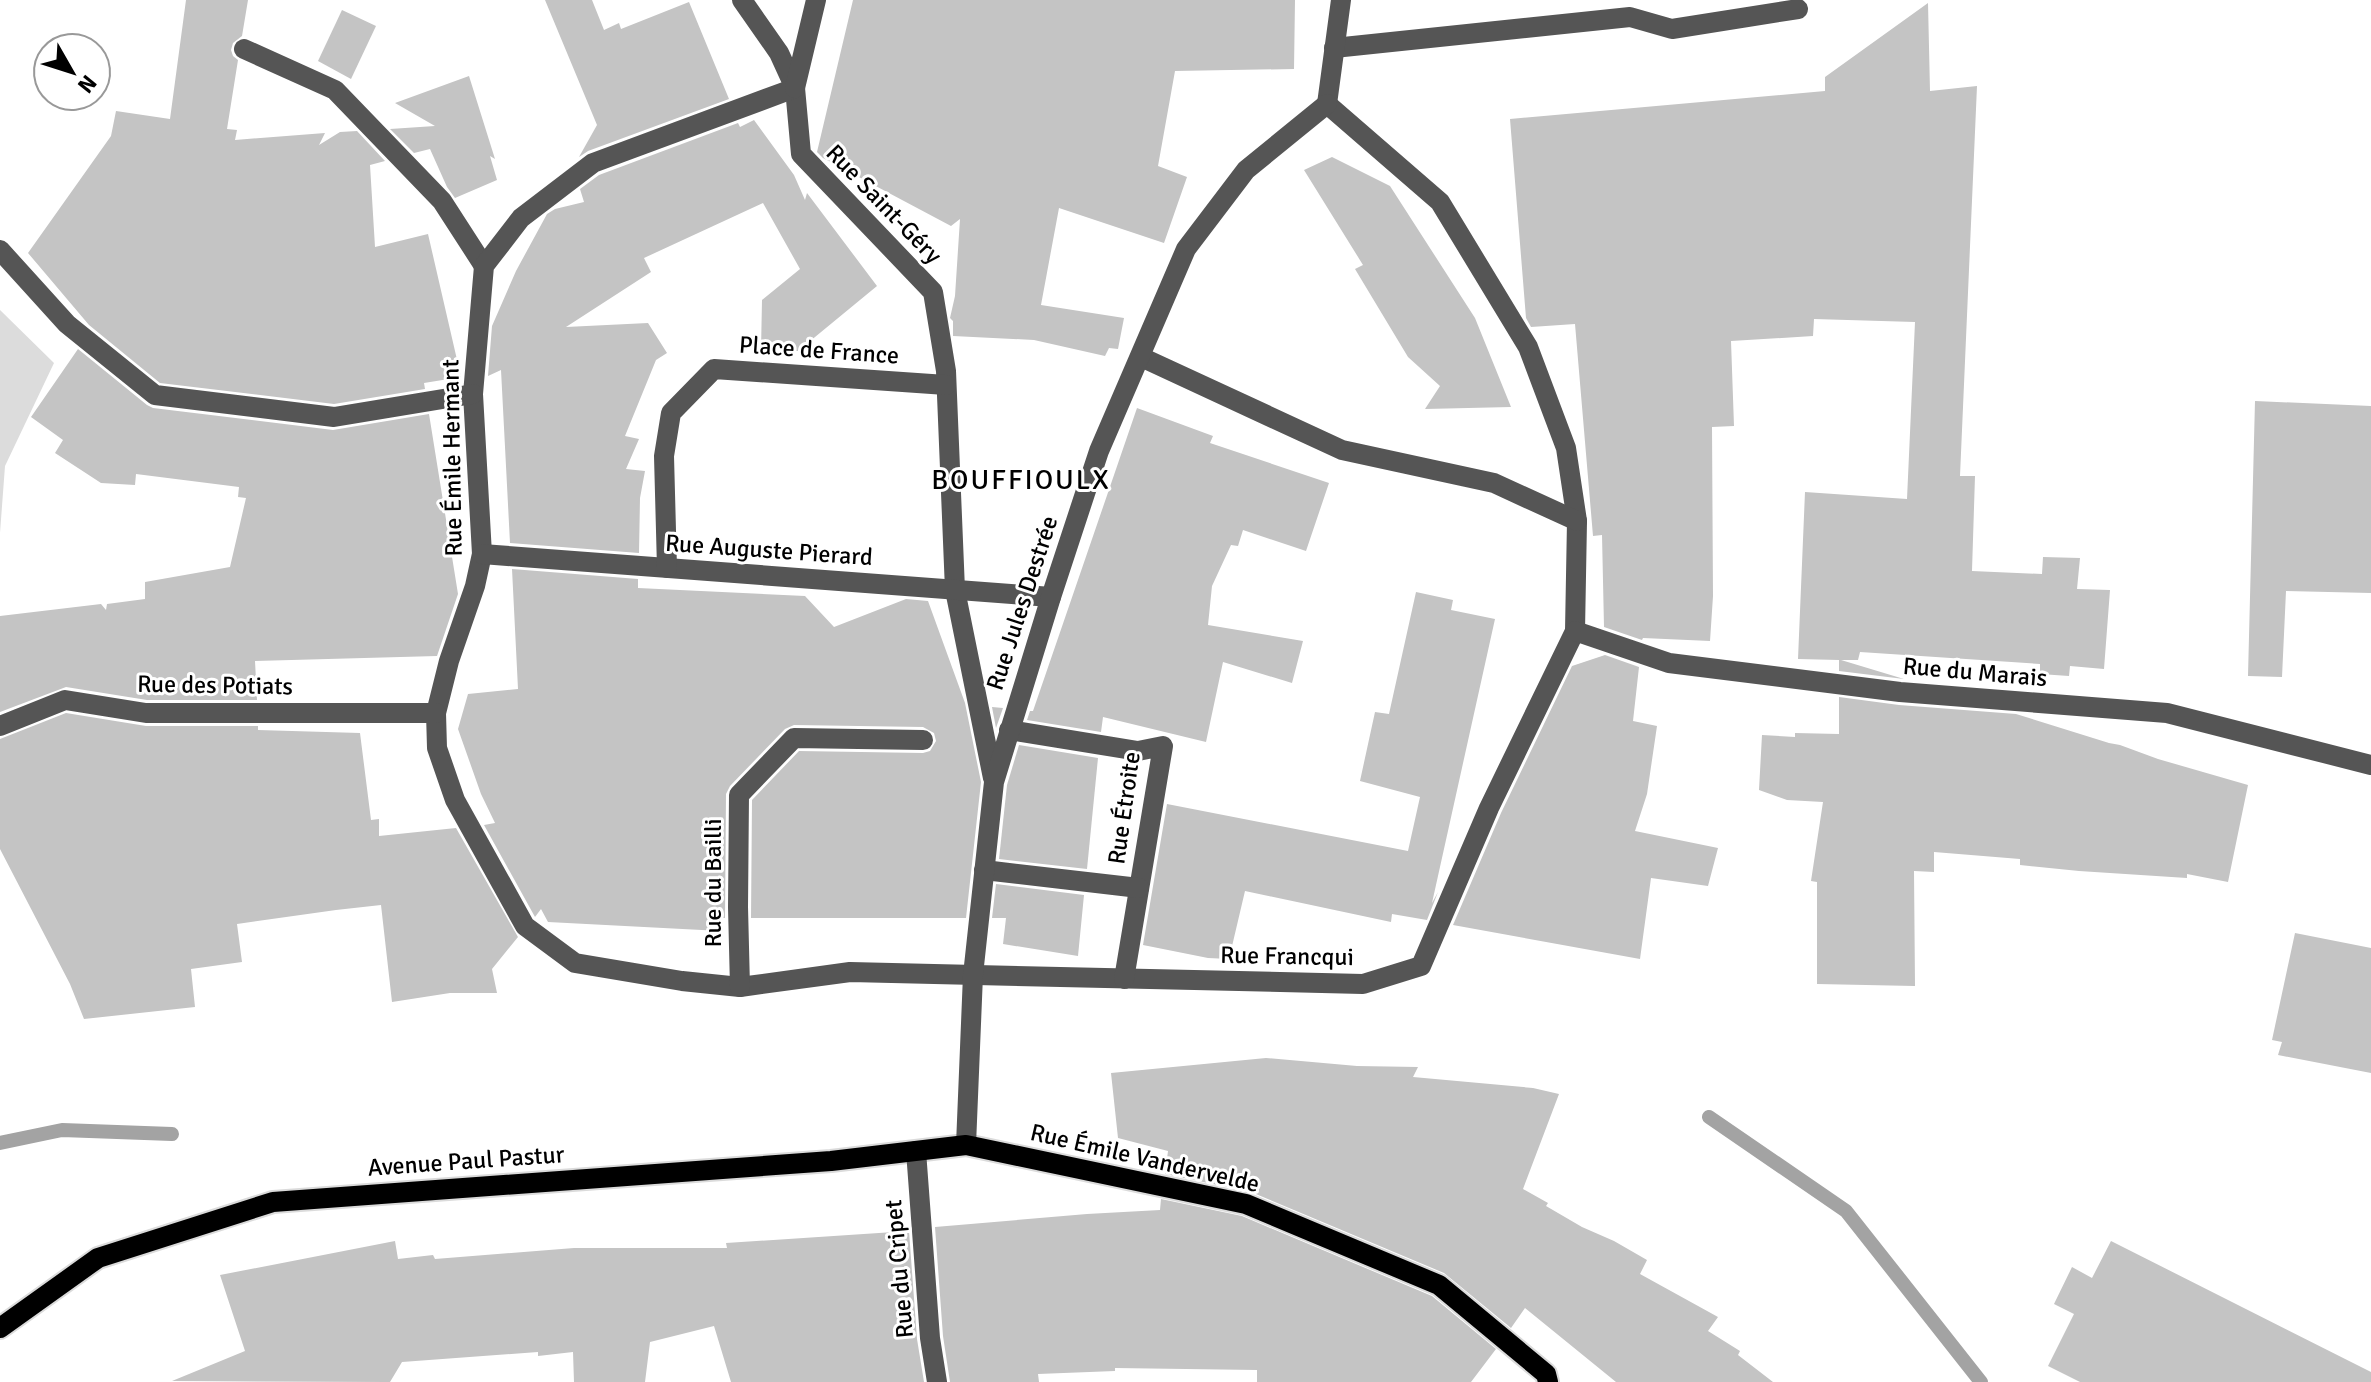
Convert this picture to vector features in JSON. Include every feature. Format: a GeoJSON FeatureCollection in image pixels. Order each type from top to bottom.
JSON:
{"type":"FeatureCollection","features":[{"type":"Feature","properties":{"kind":"main road","name":"Avenue Paul Pastur"},"geometry":{"type":"LineString","coordinates":[[0,1328],[98,1258],[273,1202],[831,1161],[966,1145]]}},
{"type":"Feature","properties":{"kind":"main road","name":"Rue Émile Vandervelde"},"geometry":{"type":"LineString","coordinates":[[966,1145],[1246,1204],[1439,1285],[1546,1374],[1548,1382]]}},
{"type":"Feature","properties":{"kind":"street"},"geometry":{"type":"LineString","coordinates":[[742,0],[779,53],[795,88]]}},
{"type":"Feature","properties":{"kind":"street"},"geometry":{"type":"LineString","coordinates":[[795,88],[816,0]]}},
{"type":"Feature","properties":{"kind":"street"},"geometry":{"type":"LineString","coordinates":[[1341,0],[1327,104],[1440,202],[1528,347],[1566,448],[1577,521],[1575,631]]}},
{"type":"Feature","properties":{"kind":"street"},"geometry":{"type":"LineString","coordinates":[[1334,48],[1630,17],[1672,29],[1798,9]]}},
{"type":"Feature","properties":{"kind":"street"},"geometry":{"type":"LineString","coordinates":[[244,49],[335,90],[442,201],[484,266],[521,218],[593,163],[795,88]]}},
{"type":"Feature","properties":{"kind":"street","name":"Rue Saint-Géry"},"geometry":{"type":"LineString","coordinates":[[795,88],[801,154],[933,292],[946,385],[955,590],[994,782]]}},
{"type":"Feature","properties":{"kind":"street","name":"Rue Jules Destrée"},"geometry":{"type":"LineString","coordinates":[[966,1145],[973,975],[994,782],[1099,451],[1186,249],[1246,170],[1327,104]]}},
{"type":"Feature","properties":{"kind":"street"},"geometry":{"type":"LineString","coordinates":[[0,251],[67,324],[155,395],[334,417],[473,394]]}},
{"type":"Feature","properties":{"kind":"street","name":"Rue Émile Hermant"},"geometry":{"type":"LineString","coordinates":[[484,266],[473,394],[482,554],[436,713],[437,748],[455,800],[525,926],[575,963]]}},
{"type":"Feature","properties":{"kind":"street"},"geometry":{"type":"LineString","coordinates":[[1141,357],[1342,450],[1494,483],[1577,521]]}},
{"type":"Feature","properties":{"kind":"street","name":"Place de France"},"geometry":{"type":"LineString","coordinates":[[667,568],[664,456],[671,413],[714,369],[946,385]]}},
{"type":"Feature","properties":{"kind":"street","name":"Rue Auguste Pierard"},"geometry":{"type":"LineString","coordinates":[[482,554],[1051,597]]}},
{"type":"Feature","properties":{"kind":"street","name":"Rue du Marais"},"geometry":{"type":"LineString","coordinates":[[1575,631],[1669,663],[1900,692],[2167,713],[2371,765]]}},
{"type":"Feature","properties":{"kind":"street","name":"Rue Francqui"},"geometry":{"type":"LineString","coordinates":[[575,963],[682,981],[740,987],[850,972],[1363,984],[1421,966],[1489,808],[1575,631]]}},
{"type":"Feature","properties":{"kind":"street","name":"Rue des Potiats"},"geometry":{"type":"LineString","coordinates":[[0,726],[65,700],[146,713],[436,713]]}},
{"type":"Feature","properties":{"kind":"street","name":"Rue Étroite"},"geometry":{"type":"LineString","coordinates":[[1009,730],[1138,751],[1163,746],[1124,979]]}},
{"type":"Feature","properties":{"kind":"street","name":"Rue du Bailli"},"geometry":{"type":"LineString","coordinates":[[740,987],[739,795],[794,738],[923,740]]}},
{"type":"Feature","properties":{"kind":"street"},"geometry":{"type":"LineString","coordinates":[[984,870],[1139,888]]}},
{"type":"Feature","properties":{"kind":"street","name":"Rue du Cripet"},"geometry":{"type":"LineString","coordinates":[[916,1151],[930,1338],[937,1382]]}},
{"type":"Feature","properties":{"kind":"shaded area"},"geometry":{"type":"Polygon","coordinates":[[[0,310],[54,363],[5,466],[0,533],[0,310]]]}},
{"type":"Feature","properties":{"kind":"building"},"geometry":{"type":"Polygon","coordinates":[[[186,0],[248,0],[242,36],[233,43],[231,50],[238,60],[227,129],[237,130],[235,140],[325,133],[319,145],[340,132],[357,131],[385,161],[370,165],[375,247],[428,234],[461,377],[424,383],[425,389],[334,404],[160,383],[89,325],[28,253],[111,136],[116,111],[170,119],[186,0]]]}},
{"type":"Feature","properties":{"kind":"building"},"geometry":{"type":"Polygon","coordinates":[[[545,0],[592,0],[604,30],[619,23],[621,29],[689,2],[729,99],[579,157],[597,125],[545,0]]]}},
{"type":"Feature","properties":{"kind":"building"},"geometry":{"type":"Polygon","coordinates":[[[853,0],[1295,0],[1294,69],[1175,71],[1158,166],[1187,177],[1164,243],[1059,208],[1041,305],[1124,318],[1118,349],[1109,348],[1105,356],[1034,340],[953,336],[953,321],[950,318],[955,296],[960,219],[951,226],[817,152],[853,0]]]}},
{"type":"Feature","properties":{"kind":"building"},"geometry":{"type":"Polygon","coordinates":[[[1928,3],[1930,91],[1977,86],[1960,476],[1975,476],[1972,571],[2042,574],[2043,557],[2080,558],[2077,589],[2110,590],[2104,669],[2070,666],[2069,676],[2040,674],[2040,664],[1860,652],[1858,660],[1841,660],[1904,679],[1839,671],[1839,660],[1798,659],[1805,492],[1907,499],[1915,322],[1814,319],[1813,336],[1731,341],[1734,426],[1712,427],[1713,596],[1710,641],[1642,640],[1604,627],[1602,535],[1593,536],[1575,324],[1531,327],[1526,318],[1510,119],[1825,91],[1825,77],[1928,3]]]}},
{"type":"Feature","properties":{"kind":"building"},"geometry":{"type":"Polygon","coordinates":[[[342,10],[376,26],[351,79],[318,61],[342,10]]]}},
{"type":"Feature","properties":{"kind":"building"},"geometry":{"type":"Polygon","coordinates":[[[469,76],[495,159],[490,156],[497,180],[455,198],[430,149],[414,153],[390,129],[435,126],[395,103],[469,76]]]}},
{"type":"Feature","properties":{"kind":"building"},"geometry":{"type":"Polygon","coordinates":[[[754,120],[794,175],[805,200],[807,193],[877,286],[798,351],[761,350],[762,300],[800,269],[763,203],[644,258],[651,272],[566,327],[648,323],[667,353],[656,360],[625,436],[639,439],[626,469],[645,471],[640,498],[639,553],[510,543],[501,370],[488,376],[492,326],[516,271],[547,214],[584,202],[580,189],[599,175],[738,123],[740,127],[754,120]]]}},
{"type":"Feature","properties":{"kind":"building"},"geometry":{"type":"Polygon","coordinates":[[[1332,157],[1390,186],[1475,318],[1511,407],[1425,409],[1440,386],[1408,357],[1355,269],[1363,265],[1304,170],[1332,157]]]}},
{"type":"Feature","properties":{"kind":"building"},"geometry":{"type":"Polygon","coordinates":[[[78,349],[153,408],[333,430],[429,414],[458,594],[437,656],[255,661],[257,700],[147,700],[66,687],[0,712],[0,616],[101,604],[106,610],[107,604],[145,599],[145,582],[230,567],[246,498],[238,497],[239,487],[136,474],[135,485],[101,483],[55,453],[63,440],[31,417],[78,349]]]}},
{"type":"Feature","properties":{"kind":"building"},"geometry":{"type":"Polygon","coordinates":[[[2255,401],[2371,406],[2371,593],[2286,591],[2282,677],[2248,676],[2255,401]]]}},
{"type":"Feature","properties":{"kind":"building"},"geometry":{"type":"Polygon","coordinates":[[[1137,408],[1213,436],[1210,443],[1329,483],[1306,551],[1243,530],[1238,546],[1231,545],[1212,586],[1208,625],[1303,641],[1292,683],[1223,662],[1206,742],[1103,717],[1101,732],[1027,720],[1030,711],[1033,711],[1137,408]]]}},
{"type":"Feature","properties":{"kind":"building"},"geometry":{"type":"Polygon","coordinates":[[[512,569],[638,579],[638,588],[805,596],[834,627],[906,599],[928,601],[965,703],[981,782],[966,918],[751,918],[752,800],[799,751],[923,753],[930,751],[936,741],[934,733],[923,727],[794,725],[785,729],[730,786],[726,794],[725,918],[721,918],[721,931],[548,922],[541,909],[535,917],[484,825],[495,823],[481,794],[458,729],[468,694],[518,689],[512,569]]]}},
{"type":"Feature","properties":{"kind":"building"},"geometry":{"type":"Polygon","coordinates":[[[1416,592],[1453,600],[1451,610],[1495,619],[1432,903],[1438,892],[1427,920],[1392,914],[1391,922],[1245,891],[1229,959],[1143,945],[1167,804],[1408,851],[1420,797],[1360,781],[1375,712],[1389,714],[1416,592]]]}},
{"type":"Feature","properties":{"kind":"building"},"geometry":{"type":"Polygon","coordinates":[[[1605,655],[1639,667],[1633,721],[1657,726],[1647,794],[1635,831],[1718,848],[1708,886],[1651,878],[1640,959],[1453,925],[1501,813],[1572,666],[1605,655]]]}},
{"type":"Feature","properties":{"kind":"building"},"geometry":{"type":"Polygon","coordinates":[[[1839,697],[2016,714],[2248,785],[2228,882],[2187,874],[2187,878],[2020,865],[2020,859],[1934,852],[1934,872],[1914,871],[1915,986],[1817,984],[1817,882],[1811,881],[1823,802],[1787,800],[1759,790],[1762,735],[1795,737],[1795,733],[1839,734],[1839,697]]]}},
{"type":"Feature","properties":{"kind":"building"},"geometry":{"type":"Polygon","coordinates":[[[992,707],[1003,708],[996,728],[992,707]]]}},
{"type":"Feature","properties":{"kind":"building"},"geometry":{"type":"Polygon","coordinates":[[[66,713],[146,726],[258,726],[258,730],[360,733],[371,820],[379,819],[379,836],[456,828],[518,937],[492,969],[497,993],[450,993],[392,1002],[381,905],[237,924],[242,962],[191,969],[195,1007],[84,1019],[70,984],[0,849],[0,739],[66,713]]]}},
{"type":"Feature","properties":{"kind":"building"},"geometry":{"type":"Polygon","coordinates":[[[1019,745],[1098,758],[1087,869],[999,859],[1007,785],[1019,745]]]}},
{"type":"Feature","properties":{"kind":"building"},"geometry":{"type":"Polygon","coordinates":[[[996,884],[1084,895],[1078,956],[1003,944],[1006,918],[992,918],[996,884]]]}},
{"type":"Feature","properties":{"kind":"building"},"geometry":{"type":"Polygon","coordinates":[[[2295,933],[2371,948],[2371,1073],[2278,1055],[2282,1042],[2272,1040],[2295,933]]]}},
{"type":"Feature","properties":{"kind":"building"},"geometry":{"type":"Polygon","coordinates":[[[1266,1058],[1357,1066],[1418,1067],[1413,1077],[1533,1088],[1559,1094],[1523,1189],[1582,1227],[1647,1260],[1640,1274],[1718,1317],[1708,1331],[1740,1351],[1738,1355],[1773,1382],[1616,1382],[1525,1308],[1511,1328],[1444,1273],[1251,1192],[1165,1174],[1168,1151],[1118,1138],[1111,1073],[1266,1058]]]}},
{"type":"Feature","properties":{"kind":"building"},"geometry":{"type":"Polygon","coordinates":[[[1161,1199],[1242,1216],[1432,1296],[1496,1349],[1471,1382],[1257,1382],[1257,1370],[1115,1368],[1115,1371],[1038,1374],[1039,1382],[950,1382],[943,1336],[935,1227],[1160,1210],[1161,1199]]]}},
{"type":"Feature","properties":{"kind":"building"},"geometry":{"type":"Polygon","coordinates":[[[909,1231],[917,1339],[924,1382],[731,1382],[714,1326],[650,1342],[645,1382],[574,1382],[573,1352],[402,1362],[390,1382],[172,1381],[245,1351],[220,1275],[395,1241],[398,1259],[433,1255],[435,1259],[574,1248],[727,1248],[726,1243],[909,1231]]]}},
{"type":"Feature","properties":{"kind":"building"},"geometry":{"type":"Polygon","coordinates":[[[2111,1241],[2371,1372],[2371,1382],[2080,1382],[2048,1366],[2074,1314],[2054,1304],[2072,1267],[2092,1278],[2111,1241]]]}},
{"type":"Feature","properties":{"kind":"waterway"},"geometry":{"type":"LineString","coordinates":[[1709,1117],[1846,1211],[1981,1382]]}},
{"type":"Feature","properties":{"kind":"waterway"},"geometry":{"type":"LineString","coordinates":[[0,1143],[62,1130],[172,1134]]}},
{"type":"Feature","properties":{"kind":"district","name":"BOUFFIOULX"},"geometry":{"type":"Point","coordinates":[1021,480]}}]}
